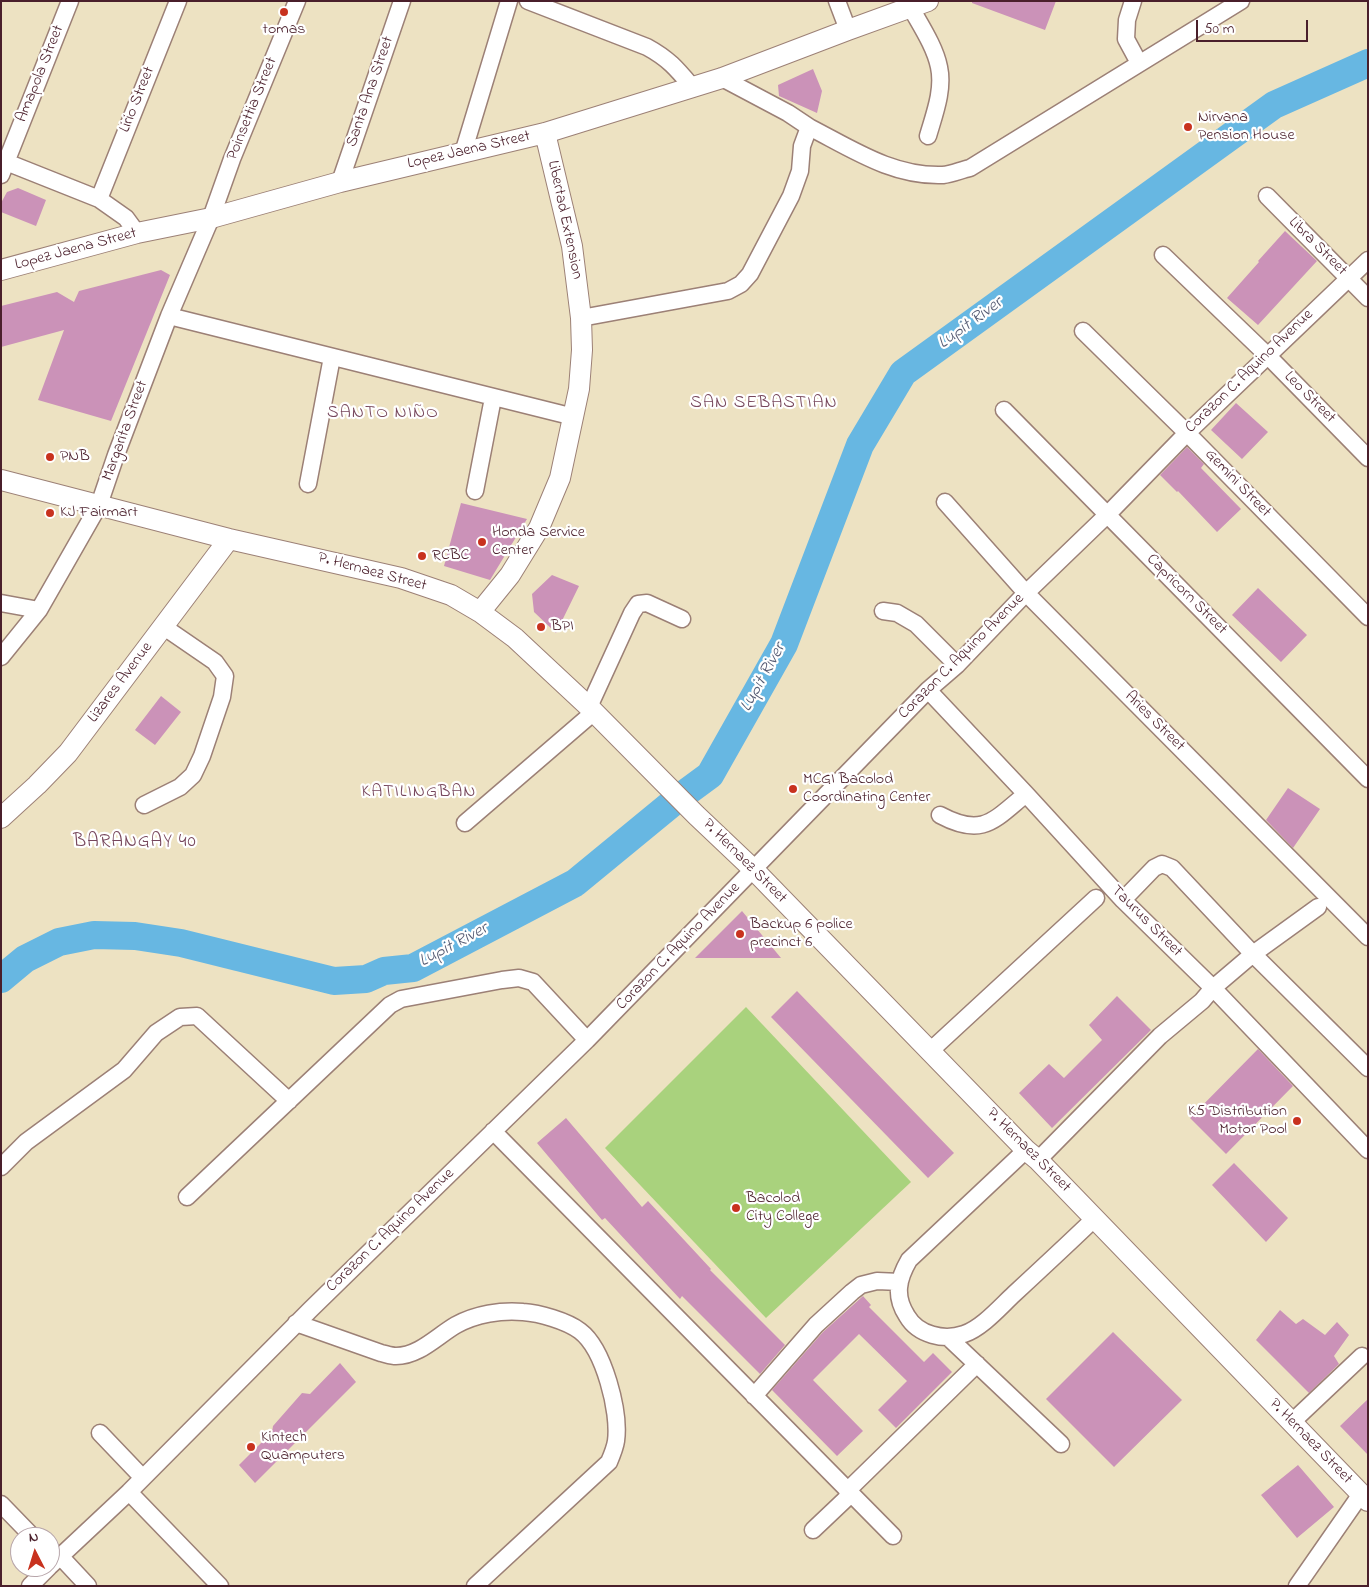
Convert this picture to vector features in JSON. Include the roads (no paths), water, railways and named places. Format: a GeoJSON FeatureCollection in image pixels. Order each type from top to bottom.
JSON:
{"type":"FeatureCollection","features":[{"type":"Feature","properties":{"kind":"main road","name":"Lopez Jaena Street"},"geometry":{"type":"LineString","coordinates":[[1,270],[137,233],[211,218],[340,182],[545,134],[722,78],[919,4]]}},
{"type":"Feature","properties":{"kind":"main road","name":"Libertad Extension"},"geometry":{"type":"LineString","coordinates":[[480,612],[510,575],[539,528],[560,478],[580,389],[581,318],[572,246],[545,134]]}},
{"type":"Feature","properties":{"kind":"main road","name":"P. Hernaez Street"},"geometry":{"type":"LineString","coordinates":[[1,480],[229,539],[401,578],[451,595],[480,612],[515,638],[592,710],[696,815],[754,870],[1364,1497]]}},
{"type":"Feature","properties":{"kind":"main road","name":"Lizares Avenue"},"geometry":{"type":"LineString","coordinates":[[1,818],[37,785],[68,752],[229,539]]}},
{"type":"Feature","properties":{"kind":"street","name":"Amapola Street"},"geometry":{"type":"LineString","coordinates":[[3,165],[70,1]]}},
{"type":"Feature","properties":{"kind":"street","name":"Lirio Street"},"geometry":{"type":"LineString","coordinates":[[99,199],[178,1]]}},
{"type":"Feature","properties":{"kind":"street","name":"Poinsettia Street"},"geometry":{"type":"LineString","coordinates":[[211,218],[232,159],[297,1]]}},
{"type":"Feature","properties":{"kind":"street","name":"Santa Ana Street"},"geometry":{"type":"LineString","coordinates":[[340,182],[402,1]]}},
{"type":"Feature","properties":{"kind":"street"},"geometry":{"type":"LineString","coordinates":[[463,153],[509,1]]}},
{"type":"Feature","properties":{"kind":"street"},"geometry":{"type":"LineString","coordinates":[[528,1],[647,47],[664,56],[676,66],[693,88]]}},
{"type":"Feature","properties":{"kind":"street"},"geometry":{"type":"LineString","coordinates":[[837,1],[848,30]]}},
{"type":"Feature","properties":{"kind":"street"},"geometry":{"type":"LineString","coordinates":[[1133,1],[1127,20],[1126,39],[1139,63]]}},
{"type":"Feature","properties":{"kind":"street"},"geometry":{"type":"LineString","coordinates":[[722,78],[788,113],[809,127],[883,165],[910,173],[945,175],[970,168],[1241,1]]}},
{"type":"Feature","properties":{"kind":"street"},"geometry":{"type":"LineString","coordinates":[[919,4],[940,68],[938,98],[928,136]]}},
{"type":"Feature","properties":{"kind":"street"},"geometry":{"type":"LineString","coordinates":[[581,318],[728,291],[741,284],[750,274],[791,196],[800,171],[802,146],[809,127]]}},
{"type":"Feature","properties":{"kind":"street"},"geometry":{"type":"LineString","coordinates":[[3,165],[99,199],[126,218],[137,233]]}},
{"type":"Feature","properties":{"kind":"street","name":"Libra Street"},"geometry":{"type":"LineString","coordinates":[[1267,196],[1368,298]]}},
{"type":"Feature","properties":{"kind":"street","name":"Margarita Street"},"geometry":{"type":"LineString","coordinates":[[1,657],[39,610],[99,505],[169,316],[211,218]]}},
{"type":"Feature","properties":{"kind":"street","name":"Leo Street"},"geometry":{"type":"LineString","coordinates":[[1163,255],[1268,356],[1368,458]]}},
{"type":"Feature","properties":{"kind":"street","name":"Corazon C. Aquino Avenue"},"geometry":{"type":"LineString","coordinates":[[60,1555],[129,1492],[296,1323],[587,1040],[928,690],[957,665],[1026,593],[1107,515],[1187,433],[1368,260]]}},
{"type":"Feature","properties":{"kind":"street"},"geometry":{"type":"LineString","coordinates":[[169,316],[574,418]]}},
{"type":"Feature","properties":{"kind":"street","name":"Gemini Street"},"geometry":{"type":"LineString","coordinates":[[1082,331],[1187,433],[1368,617]]}},
{"type":"Feature","properties":{"kind":"street"},"geometry":{"type":"LineString","coordinates":[[308,484],[332,357]]}},
{"type":"Feature","properties":{"kind":"street"},"geometry":{"type":"LineString","coordinates":[[475,491],[493,398]]}},
{"type":"Feature","properties":{"kind":"street","name":"Capricorn Street"},"geometry":{"type":"LineString","coordinates":[[1004,410],[1368,780]]}},
{"type":"Feature","properties":{"kind":"street","name":"Aries Street"},"geometry":{"type":"LineString","coordinates":[[945,502],[1026,593],[1368,937]]}},
{"type":"Feature","properties":{"kind":"street"},"geometry":{"type":"LineString","coordinates":[[1,603],[39,610]]}},
{"type":"Feature","properties":{"kind":"street"},"geometry":{"type":"LineString","coordinates":[[465,823],[592,710],[632,613],[638,604],[647,603],[682,618]]}},
{"type":"Feature","properties":{"kind":"street"},"geometry":{"type":"LineString","coordinates":[[883,611],[897,613],[916,624],[957,665]]}},
{"type":"Feature","properties":{"kind":"street"},"geometry":{"type":"LineString","coordinates":[[144,805],[180,787],[193,775],[202,756],[222,697],[224,676],[215,662],[164,627]]}},
{"type":"Feature","properties":{"kind":"street","name":"Taurus Street"},"geometry":{"type":"LineString","coordinates":[[928,690],[1123,900],[1213,988],[1368,1150]]}},
{"type":"Feature","properties":{"kind":"street"},"geometry":{"type":"LineString","coordinates":[[940,815],[954,822],[969,825],[991,823],[1026,794]]}},
{"type":"Feature","properties":{"kind":"street"},"geometry":{"type":"LineString","coordinates":[[1123,900],[1154,868],[1162,864],[1172,868],[1253,954],[1368,1068]]}},
{"type":"Feature","properties":{"kind":"street"},"geometry":{"type":"LineString","coordinates":[[929,1052],[1096,898]]}},
{"type":"Feature","properties":{"kind":"street"},"geometry":{"type":"LineString","coordinates":[[1094,1219],[986,1320],[965,1334],[949,1338],[934,1336],[919,1330],[908,1319],[900,1304],[898,1289],[901,1273],[909,1260],[1032,1155],[1160,1036],[1202,1001],[1213,988],[1253,954],[1318,907]]}},
{"type":"Feature","properties":{"kind":"street"},"geometry":{"type":"LineString","coordinates":[[187,1197],[390,1005],[401,999],[519,978],[533,982],[587,1040]]}},
{"type":"Feature","properties":{"kind":"street"},"geometry":{"type":"LineString","coordinates":[[1,1167],[26,1142],[124,1070],[156,1033],[180,1016],[197,1016],[289,1101]]}},
{"type":"Feature","properties":{"kind":"street"},"geometry":{"type":"LineString","coordinates":[[493,1131],[893,1536]]}},
{"type":"Feature","properties":{"kind":"street"},"geometry":{"type":"LineString","coordinates":[[754,1396],[816,1325],[852,1292],[862,1285],[877,1281],[900,1282]]}},
{"type":"Feature","properties":{"kind":"street"},"geometry":{"type":"LineString","coordinates":[[296,1323],[394,1356],[408,1354],[420,1349],[457,1325],[469,1320],[485,1314],[505,1312],[523,1312],[552,1318],[580,1331],[591,1342],[609,1382],[614,1410],[616,1440],[614,1452],[609,1462],[475,1586]]}},
{"type":"Feature","properties":{"kind":"street"},"geometry":{"type":"LineString","coordinates":[[949,1338],[1061,1444]]}},
{"type":"Feature","properties":{"kind":"street"},"geometry":{"type":"LineString","coordinates":[[1292,1423],[1362,1356]]}},
{"type":"Feature","properties":{"kind":"street"},"geometry":{"type":"LineString","coordinates":[[813,1530],[977,1364]]}},
{"type":"Feature","properties":{"kind":"street"},"geometry":{"type":"LineString","coordinates":[[100,1433],[143,1478]]}},
{"type":"Feature","properties":{"kind":"street"},"geometry":{"type":"LineString","coordinates":[[129,1492],[220,1586]]}},
{"type":"Feature","properties":{"kind":"street"},"geometry":{"type":"LineString","coordinates":[[1297,1586],[1364,1497]]}},
{"type":"Feature","properties":{"kind":"street"},"geometry":{"type":"LineString","coordinates":[[1,1504],[23,1527]]}},
{"type":"Feature","properties":{"kind":"street"},"geometry":{"type":"LineString","coordinates":[[60,1566],[88,1586]]}},
{"type":"Feature","properties":{"kind":"waterway","name":"Lupit River"},"geometry":{"type":"LineString","coordinates":[[1,979],[25,959],[59,942],[94,935],[135,936],[181,943],[334,981],[366,979],[384,971],[413,968],[575,883],[676,800],[710,775],[784,644],[860,445],[903,373],[1274,105],[1368,63]]}},
{"type":"Feature","properties":{"kind":"place","name":"tomas"},"geometry":{"type":"Point","coordinates":[284,12]}},
{"type":"Feature","properties":{"kind":"place","name":"Nirvana Pension House"},"geometry":{"type":"Point","coordinates":[1188,127]}},
{"type":"Feature","properties":{"kind":"place","name":"PNB"},"geometry":{"type":"Point","coordinates":[50,457]}},
{"type":"Feature","properties":{"kind":"place","name":"KJ Fairmart"},"geometry":{"type":"Point","coordinates":[50,513]}},
{"type":"Feature","properties":{"kind":"place","name":"Honda Service Center"},"geometry":{"type":"Point","coordinates":[482,542]}},
{"type":"Feature","properties":{"kind":"place","name":"RCBC"},"geometry":{"type":"Point","coordinates":[422,556]}},
{"type":"Feature","properties":{"kind":"place","name":"BPI"},"geometry":{"type":"Point","coordinates":[541,627]}},
{"type":"Feature","properties":{"kind":"place","name":"MCGI Bacolod Coordinating Center"},"geometry":{"type":"Point","coordinates":[793,789]}},
{"type":"Feature","properties":{"kind":"place","name":"Backup 6 police precinct 6"},"geometry":{"type":"Point","coordinates":[740,934]}},
{"type":"Feature","properties":{"kind":"place","name":"K5 Distribution Motor Pool"},"geometry":{"type":"Point","coordinates":[1297,1121]}},
{"type":"Feature","properties":{"kind":"place","name":"Bacolod City College"},"geometry":{"type":"Point","coordinates":[736,1208]}},
{"type":"Feature","properties":{"kind":"place","name":"Kintech Quamputers"},"geometry":{"type":"Point","coordinates":[251,1447]}},
{"type":"Feature","properties":{"kind":"district","name":"SAN SEBASTIAN"},"geometry":{"type":"Point","coordinates":[764,404]}},
{"type":"Feature","properties":{"kind":"district","name":"SANTO NIÑO"},"geometry":{"type":"Point","coordinates":[383,414]}},
{"type":"Feature","properties":{"kind":"district","name":"KATILINGBAN"},"geometry":{"type":"Point","coordinates":[419,793]}},
{"type":"Feature","properties":{"kind":"district","name":"BARANGAY 40"},"geometry":{"type":"Point","coordinates":[135,843]}}]}
